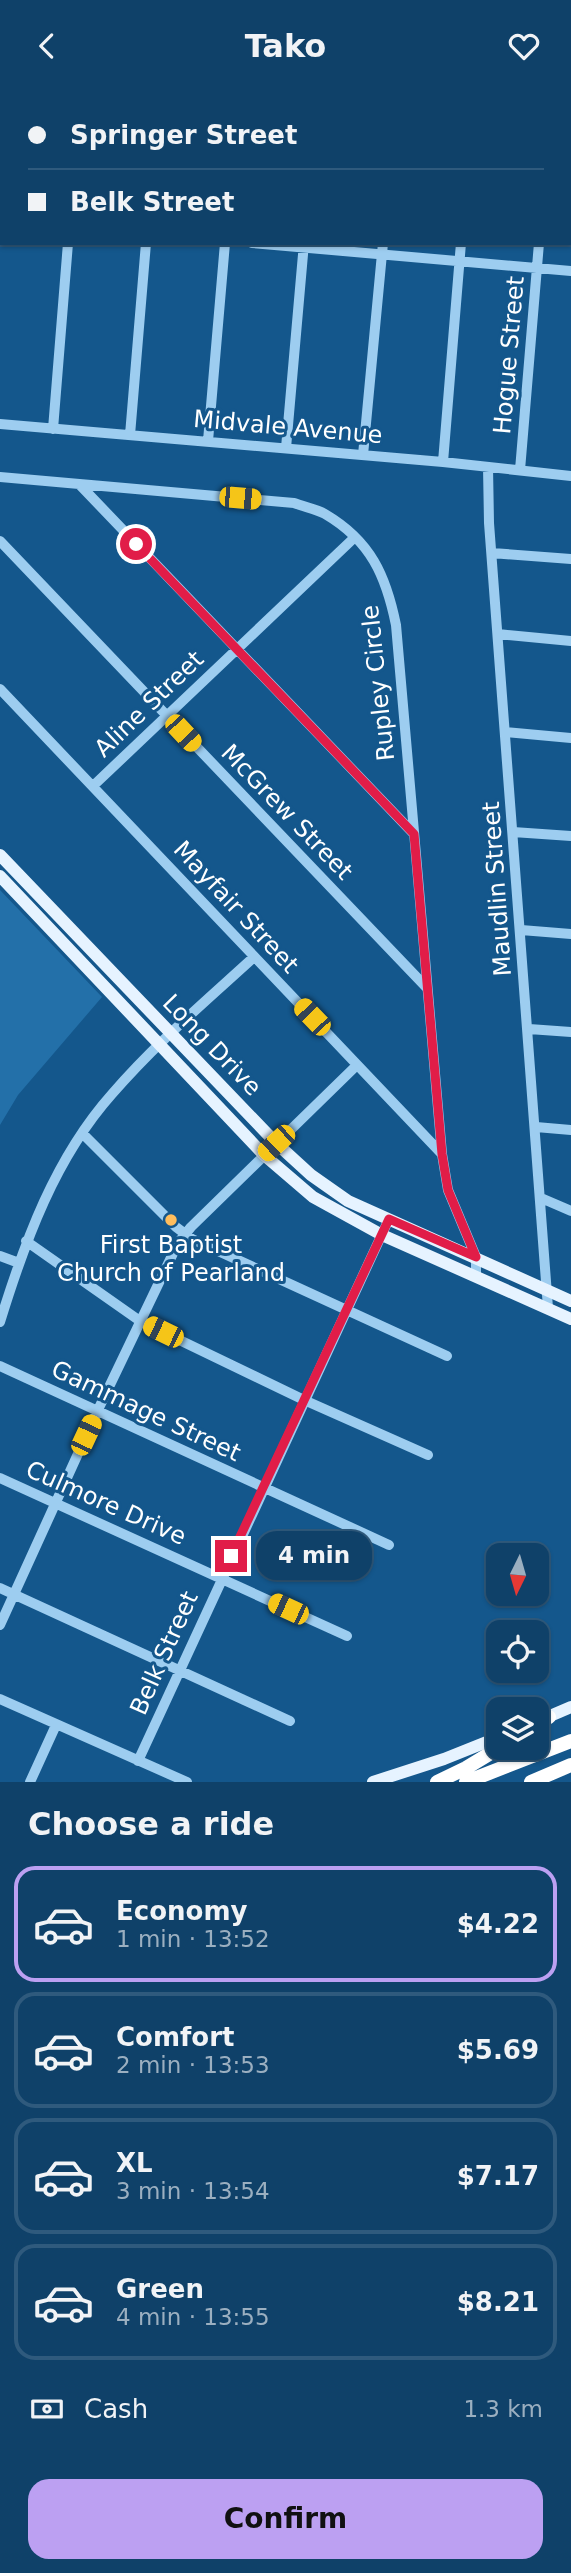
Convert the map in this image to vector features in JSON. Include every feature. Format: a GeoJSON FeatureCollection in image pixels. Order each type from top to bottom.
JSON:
{"type":"FeatureCollection","features":[{"type":"Feature","properties":{"kind":"highway"},"geometry":{"type":"LineString","coordinates":[[466,1782],[571,1741]]}},
{"type":"Feature","properties":{"kind":"highway"},"geometry":{"type":"LineString","coordinates":[[437,1782],[486,1755]]}},
{"type":"Feature","properties":{"kind":"highway"},"geometry":{"type":"LineString","coordinates":[[531,1782],[571,1765]]}},
{"type":"Feature","properties":{"kind":"main road","name":"Long Drive"},"geometry":{"type":"LineString","coordinates":[[0,855],[276,1143],[311,1175],[348,1201],[571,1301]]}},
{"type":"Feature","properties":{"kind":"main road","name":"Long Drive"},"geometry":{"type":"LineString","coordinates":[[0,876],[264,1154],[313,1197],[382,1235],[571,1319]]}},
{"type":"Feature","properties":{"kind":"main road"},"geometry":{"type":"LineString","coordinates":[[46,925],[57,915]]}},
{"type":"Feature","properties":{"kind":"main road"},"geometry":{"type":"LineString","coordinates":[[107,988],[118,977]]}},
{"type":"Feature","properties":{"kind":"main road"},"geometry":{"type":"LineString","coordinates":[[215,1103],[228,1092]]}},
{"type":"Feature","properties":{"kind":"main road"},"geometry":{"type":"LineString","coordinates":[[549,1717],[571,1707]]}},
{"type":"Feature","properties":{"kind":"main road"},"geometry":{"type":"LineString","coordinates":[[373,1782],[486,1742]]}},
{"type":"Feature","properties":{"kind":"street"},"geometry":{"type":"LineString","coordinates":[[53,429],[68,245]]}},
{"type":"Feature","properties":{"kind":"street"},"geometry":{"type":"LineString","coordinates":[[130,435],[146,245]]}},
{"type":"Feature","properties":{"kind":"street"},"geometry":{"type":"LineString","coordinates":[[208,441],[225,245]]}},
{"type":"Feature","properties":{"kind":"street"},"geometry":{"type":"LineString","coordinates":[[286,448],[304,245],[382,249],[460,261],[571,271]]}},
{"type":"Feature","properties":{"kind":"street"},"geometry":{"type":"LineString","coordinates":[[443,462],[461,245]]}},
{"type":"Feature","properties":{"kind":"street","name":"Hogue Street"},"geometry":{"type":"LineString","coordinates":[[520,470],[539,245]]}},
{"type":"Feature","properties":{"kind":"street"},"geometry":{"type":"LineString","coordinates":[[363,455],[382,249]]}},
{"type":"Feature","properties":{"kind":"street","name":"Midvale Avenue"},"geometry":{"type":"LineString","coordinates":[[0,424],[443,462],[571,476]]}},
{"type":"Feature","properties":{"kind":"street","name":"Maudlin Street"},"geometry":{"type":"LineString","coordinates":[[488,467],[492,553],[548,1308]]}},
{"type":"Feature","properties":{"kind":"street","name":"Rupley Circle"},"geometry":{"type":"LineString","coordinates":[[0,477],[294,503],[324,513],[355,537],[375,561],[388,589],[396,625],[442,1154],[448,1190],[476,1257],[476,1277]]}},
{"type":"Feature","properties":{"kind":"street"},"geometry":{"type":"LineString","coordinates":[[79,484],[414,834]]}},
{"type":"Feature","properties":{"kind":"street","name":"Aline Street"},"geometry":{"type":"LineString","coordinates":[[93,786],[355,537]]}},
{"type":"Feature","properties":{"kind":"street","name":"McGrew Street"},"geometry":{"type":"LineString","coordinates":[[0,541],[428,989]]}},
{"type":"Feature","properties":{"kind":"street"},"geometry":{"type":"LineString","coordinates":[[492,553],[571,559]]}},
{"type":"Feature","properties":{"kind":"street"},"geometry":{"type":"LineString","coordinates":[[498,635],[571,641]]}},
{"type":"Feature","properties":{"kind":"street","name":"Mayfair Street"},"geometry":{"type":"LineString","coordinates":[[0,689],[442,1154]]}},
{"type":"Feature","properties":{"kind":"street"},"geometry":{"type":"LineString","coordinates":[[506,732],[571,738]]}},
{"type":"Feature","properties":{"kind":"street"},"geometry":{"type":"LineString","coordinates":[[513,832],[571,836]]}},
{"type":"Feature","properties":{"kind":"street"},"geometry":{"type":"LineString","coordinates":[[521,930],[571,934]]}},
{"type":"Feature","properties":{"kind":"street"},"geometry":{"type":"LineString","coordinates":[[0,1322],[26,1241],[47,1193],[82,1133],[111,1094],[160,1044],[254,957]]}},
{"type":"Feature","properties":{"kind":"street"},"geometry":{"type":"LineString","coordinates":[[528,1029],[571,1032]]}},
{"type":"Feature","properties":{"kind":"street"},"geometry":{"type":"LineString","coordinates":[[0,1625],[178,1243],[264,1154],[357,1065]]}},
{"type":"Feature","properties":{"kind":"street"},"geometry":{"type":"LineString","coordinates":[[536,1127],[571,1130]]}},
{"type":"Feature","properties":{"kind":"street"},"geometry":{"type":"LineString","coordinates":[[82,1133],[184,1234],[447,1356]]}},
{"type":"Feature","properties":{"kind":"street"},"geometry":{"type":"LineString","coordinates":[[541,1198],[571,1211]]}},
{"type":"Feature","properties":{"kind":"street","name":"Belk Street"},"geometry":{"type":"LineString","coordinates":[[138,1761],[389,1219]]}},
{"type":"Feature","properties":{"kind":"street"},"geometry":{"type":"LineString","coordinates":[[26,1241],[140,1321],[304,1400],[428,1455]]}},
{"type":"Feature","properties":{"kind":"street"},"geometry":{"type":"LineString","coordinates":[[0,1256],[19,1262]]}},
{"type":"Feature","properties":{"kind":"street","name":"Gammage Street"},"geometry":{"type":"LineString","coordinates":[[0,1366],[389,1545]]}},
{"type":"Feature","properties":{"kind":"street","name":"Culmore Drive"},"geometry":{"type":"LineString","coordinates":[[0,1478],[347,1636]]}},
{"type":"Feature","properties":{"kind":"street"},"geometry":{"type":"LineString","coordinates":[[0,1588],[290,1721]]}},
{"type":"Feature","properties":{"kind":"street"},"geometry":{"type":"LineString","coordinates":[[0,1699],[187,1782]]}},
{"type":"Feature","properties":{"kind":"street"},"geometry":{"type":"LineString","coordinates":[[30,1782],[56,1725]]}},
{"type":"Feature","properties":{"kind":"shaded area"},"geometry":{"type":"Polygon","coordinates":[[[0,890],[102,997],[18,1095],[0,1125],[0,890]]]}},
{"type":"Feature","properties":{"kind":"place","name":"First Baptist Church of Pearland"},"geometry":{"type":"Point","coordinates":[171,1220]}},
{"type":"Feature","properties":{"kind":"route"},"geometry":{"type":"LineString","coordinates":[[136,544],[414,834],[442,1154],[448,1190],[476,1257],[389,1219],[231,1556]]}}]}
